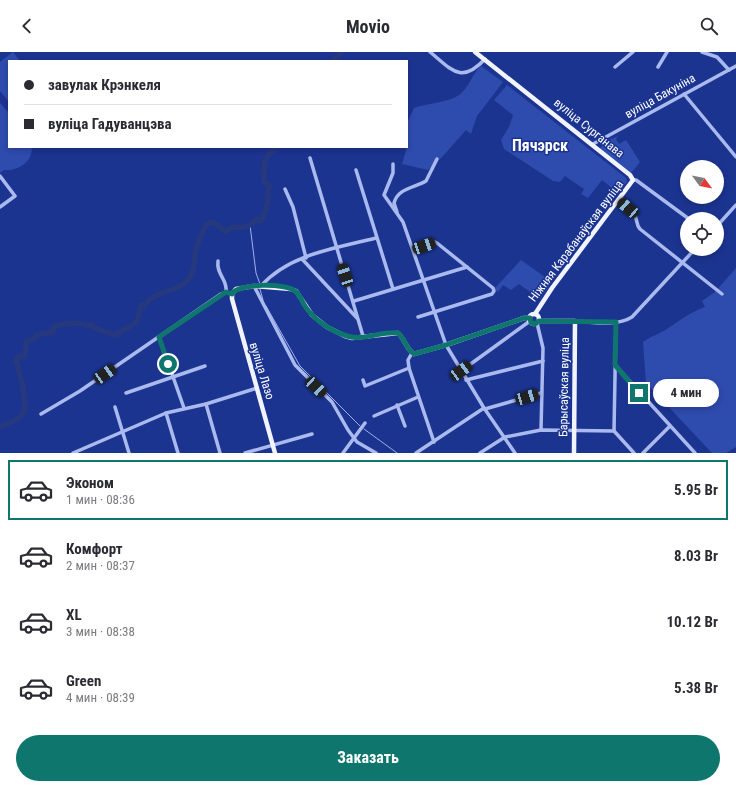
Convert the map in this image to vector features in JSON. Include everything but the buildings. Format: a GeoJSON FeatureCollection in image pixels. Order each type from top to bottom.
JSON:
{"type":"FeatureCollection","features":[{"type":"Feature","properties":{"kind":"main road","name":"вуліца Сурганава"},"geometry":{"type":"LineString","coordinates":[[475,52],[593,144],[630,174],[633,180]]}},
{"type":"Feature","properties":{"kind":"main road","name":"Ніжняя Карабанаўская вуліца"},"geometry":{"type":"LineString","coordinates":[[412,353],[446,345],[524,318],[530,319],[633,180]]}},
{"type":"Feature","properties":{"kind":"main road"},"geometry":{"type":"LineString","coordinates":[[232,294],[236,290],[254,286],[292,289],[296,291],[312,315],[327,327],[352,338],[398,333],[403,338],[412,353]]}},
{"type":"Feature","properties":{"kind":"main road","name":"вуліца Лазо"},"geometry":{"type":"LineString","coordinates":[[232,294],[242,336],[276,453]]}},
{"type":"Feature","properties":{"kind":"main road"},"geometry":{"type":"LineString","coordinates":[[535,314],[539,317],[538,322]]}},
{"type":"Feature","properties":{"kind":"main road"},"geometry":{"type":"LineString","coordinates":[[530,319],[533,324],[538,322],[575,321]]}},
{"type":"Feature","properties":{"kind":"main road","name":"Барысаўская вуліца"},"geometry":{"type":"LineString","coordinates":[[574,453],[575,321]]}},
{"type":"Feature","properties":{"kind":"street"},"geometry":{"type":"LineString","coordinates":[[430,52],[449,69],[457,73],[469,72],[485,59]]}},
{"type":"Feature","properties":{"kind":"street"},"geometry":{"type":"LineString","coordinates":[[614,67],[633,52]]}},
{"type":"Feature","properties":{"kind":"street"},"geometry":{"type":"LineString","coordinates":[[658,67],[667,52]]}},
{"type":"Feature","properties":{"kind":"street"},"geometry":{"type":"LineString","coordinates":[[702,52],[718,57],[729,70]]}},
{"type":"Feature","properties":{"kind":"street","name":"вуліца Бакуніна"},"geometry":{"type":"LineString","coordinates":[[593,144],[736,66]]}},
{"type":"Feature","properties":{"kind":"street"},"geometry":{"type":"LineString","coordinates":[[684,94],[736,157]]}},
{"type":"Feature","properties":{"kind":"street"},"geometry":{"type":"LineString","coordinates":[[310,158],[354,301],[363,336]]}},
{"type":"Feature","properties":{"kind":"street"},"geometry":{"type":"LineString","coordinates":[[437,159],[426,181],[408,188],[397,196],[394,203],[413,249],[422,280],[446,345],[466,380],[515,453]]}},
{"type":"Feature","properties":{"kind":"street"},"geometry":{"type":"LineString","coordinates":[[393,164],[393,173],[384,195],[399,216]]}},
{"type":"Feature","properties":{"kind":"street"},"geometry":{"type":"LineString","coordinates":[[356,170],[393,289]]}},
{"type":"Feature","properties":{"kind":"street"},"geometry":{"type":"LineString","coordinates":[[0,176],[15,196],[0,207]]}},
{"type":"Feature","properties":{"kind":"street","name":"вуліца Сурганава"},"geometry":{"type":"LineString","coordinates":[[633,180],[636,180],[680,212]]}},
{"type":"Feature","properties":{"kind":"street"},"geometry":{"type":"LineString","coordinates":[[285,189],[293,207],[304,259],[358,318]]}},
{"type":"Feature","properties":{"kind":"street"},"geometry":{"type":"LineString","coordinates":[[619,200],[635,215],[640,229],[722,294]]}},
{"type":"Feature","properties":{"kind":"street"},"geometry":{"type":"LineString","coordinates":[[724,218],[736,204]]}},
{"type":"Feature","properties":{"kind":"street"},"geometry":{"type":"LineString","coordinates":[[261,286],[281,268],[337,248],[376,238]]}},
{"type":"Feature","properties":{"kind":"street"},"geometry":{"type":"LineString","coordinates":[[413,249],[435,242],[493,288],[494,292],[492,294],[418,317]]}},
{"type":"Feature","properties":{"kind":"street"},"geometry":{"type":"LineString","coordinates":[[575,321],[616,322],[632,316],[689,256]]}},
{"type":"Feature","properties":{"kind":"street"},"geometry":{"type":"LineString","coordinates":[[41,414],[80,391],[226,292],[227,285],[218,271],[218,261]]}},
{"type":"Feature","properties":{"kind":"street"},"geometry":{"type":"LineString","coordinates":[[354,301],[467,267]]}},
{"type":"Feature","properties":{"kind":"street"},"geometry":{"type":"LineString","coordinates":[[254,286],[295,365],[332,402],[355,439],[376,453]]}},
{"type":"Feature","properties":{"kind":"street"},"geometry":{"type":"LineString","coordinates":[[226,292],[232,294]]}},
{"type":"Feature","properties":{"kind":"street"},"geometry":{"type":"LineString","coordinates":[[461,371],[530,319]]}},
{"type":"Feature","properties":{"kind":"street"},"geometry":{"type":"LineString","coordinates":[[538,322],[541,334],[543,361],[541,430]]}},
{"type":"Feature","properties":{"kind":"street"},"geometry":{"type":"LineString","coordinates":[[614,432],[616,322]]}},
{"type":"Feature","properties":{"kind":"street"},"geometry":{"type":"LineString","coordinates":[[159,337],[184,408]]}},
{"type":"Feature","properties":{"kind":"street"},"geometry":{"type":"LineString","coordinates":[[412,353],[408,360],[409,368],[434,442]]}},
{"type":"Feature","properties":{"kind":"street"},"geometry":{"type":"LineString","coordinates":[[466,380],[543,361]]}},
{"type":"Feature","properties":{"kind":"street"},"geometry":{"type":"LineString","coordinates":[[615,365],[695,453]]}},
{"type":"Feature","properties":{"kind":"street"},"geometry":{"type":"LineString","coordinates":[[126,393],[205,366]]}},
{"type":"Feature","properties":{"kind":"street"},"geometry":{"type":"LineString","coordinates":[[363,380],[365,386],[409,368]]}},
{"type":"Feature","properties":{"kind":"street"},"geometry":{"type":"LineString","coordinates":[[73,453],[166,413],[206,404],[258,388]]}},
{"type":"Feature","properties":{"kind":"street"},"geometry":{"type":"LineString","coordinates":[[416,453],[485,409],[542,393]]}},
{"type":"Feature","properties":{"kind":"street"},"geometry":{"type":"LineString","coordinates":[[374,416],[418,397]]}},
{"type":"Feature","properties":{"kind":"street"},"geometry":{"type":"LineString","coordinates":[[206,404],[220,453]]}},
{"type":"Feature","properties":{"kind":"street"},"geometry":{"type":"LineString","coordinates":[[397,405],[405,426]]}},
{"type":"Feature","properties":{"kind":"street"},"geometry":{"type":"LineString","coordinates":[[115,408],[130,453]]}},
{"type":"Feature","properties":{"kind":"street"},"geometry":{"type":"LineString","coordinates":[[166,413],[178,453]]}},
{"type":"Feature","properties":{"kind":"street"},"geometry":{"type":"LineString","coordinates":[[344,453],[365,423]]}},
{"type":"Feature","properties":{"kind":"street"},"geometry":{"type":"LineString","coordinates":[[643,453],[670,426]]}},
{"type":"Feature","properties":{"kind":"street"},"geometry":{"type":"LineString","coordinates":[[480,453],[504,437],[541,430],[573,430],[614,432],[634,453]]}},
{"type":"Feature","properties":{"kind":"street"},"geometry":{"type":"LineString","coordinates":[[245,453],[312,434]]}},
{"type":"Feature","properties":{"kind":"shaded area"},"geometry":{"type":"Polygon","coordinates":[[[13,52],[19,60],[8,60],[8,101],[0,91],[0,62],[13,52]]]}},
{"type":"Feature","properties":{"kind":"shaded area"},"geometry":{"type":"Polygon","coordinates":[[[481,66],[503,82],[477,116],[471,134],[466,130],[443,156],[428,170],[402,164],[407,148],[408,148],[408,121],[414,108],[454,98],[465,89],[481,66]]]}},
{"type":"Feature","properties":{"kind":"shaded area"},"geometry":{"type":"Polygon","coordinates":[[[507,85],[626,178],[627,182],[618,193],[602,180],[588,198],[581,194],[584,189],[565,176],[560,182],[553,181],[504,149],[501,140],[509,127],[513,115],[494,100],[507,85]]]}},
{"type":"Feature","properties":{"kind":"shaded area"},"geometry":{"type":"Polygon","coordinates":[[[0,103],[8,112],[8,148],[32,148],[30,157],[27,162],[19,167],[4,170],[0,173],[0,103]]]}},
{"type":"Feature","properties":{"kind":"shaded area"},"geometry":{"type":"Polygon","coordinates":[[[618,136],[616,139],[619,144],[626,140],[640,162],[631,173],[599,149],[609,140],[618,136]]]}},
{"type":"Feature","properties":{"kind":"shaded area"},"geometry":{"type":"Polygon","coordinates":[[[521,260],[552,282],[540,299],[519,284],[511,290],[503,285],[498,292],[494,289],[521,260]]]}},
{"type":"Feature","properties":{"kind":"shaded area"},"geometry":{"type":"Polygon","coordinates":[[[736,268],[736,447],[726,453],[712,453],[646,383],[643,342],[667,329],[681,319],[705,307],[702,301],[715,292],[736,268]]]}},
{"type":"Feature","properties":{"kind":"waterway"},"geometry":{"type":"LineString","coordinates":[[333,60],[342,52]]}},
{"type":"Feature","properties":{"kind":"waterway"},"geometry":{"type":"LineString","coordinates":[[0,427],[20,417],[24,410],[25,404],[23,388],[16,360],[19,356],[24,357],[26,342],[35,338],[37,335],[53,332],[54,326],[62,324],[75,323],[84,324],[87,326],[92,324],[94,328],[115,335],[137,322],[141,305],[144,306],[154,296],[179,287],[190,277],[193,271],[195,252],[207,224],[213,222],[226,232],[231,227],[245,227],[254,222],[256,219],[260,221],[265,213],[269,185],[265,183],[265,164],[269,154],[276,148]]}},
{"type":"Feature","properties":{"kind":"waterway"},"geometry":{"type":"LineString","coordinates":[[250,225],[256,273],[260,284]]}},
{"type":"Feature","properties":{"kind":"waterway"},"geometry":{"type":"LineString","coordinates":[[260,289],[263,300]]}},
{"type":"Feature","properties":{"kind":"waterway"},"geometry":{"type":"LineString","coordinates":[[266,306],[300,366],[360,426]]}},
{"type":"Feature","properties":{"kind":"waterway"},"geometry":{"type":"LineString","coordinates":[[364,429],[397,453]]}},
{"type":"Feature","properties":{"kind":"district","name":"Пячэрск"},"geometry":{"type":"Point","coordinates":[540,145]}},
{"type":"Feature","properties":{"kind":"route"},"geometry":{"type":"LineString","coordinates":[[168,364],[159,337],[179,322],[226,292],[232,294],[234,291],[248,286],[280,287],[296,291],[305,307],[312,315],[332,330],[352,338],[398,333],[401,335],[410,351],[414,354],[446,345],[524,318],[530,318],[530,321],[533,324],[539,321],[616,322],[615,365],[639,393]]}}]}
